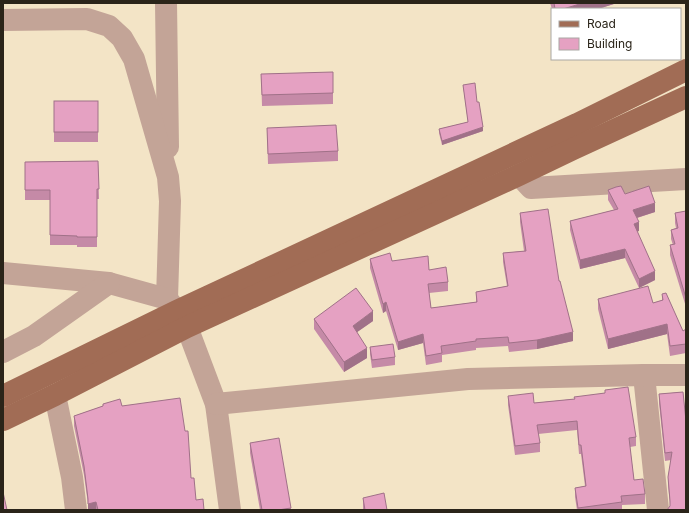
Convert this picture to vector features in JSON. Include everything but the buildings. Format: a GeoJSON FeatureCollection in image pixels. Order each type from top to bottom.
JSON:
{"type":"FeatureCollection","features":[{"type":"Feature","properties":{"kind":"main road"},"geometry":{"type":"LineString","coordinates":[[3,396],[177,312],[570,127],[686,70]]}},
{"type":"Feature","properties":{"kind":"main road"},"geometry":{"type":"LineString","coordinates":[[3,420],[55,395],[177,312],[519,176],[573,149],[686,97]]}},
{"type":"Feature","properties":{"kind":"street"},"geometry":{"type":"LineString","coordinates":[[166,3],[168,176],[177,312],[216,404],[230,510]]}},
{"type":"Feature","properties":{"kind":"street"},"geometry":{"type":"LineString","coordinates":[[3,20],[87,19],[109,26],[122,38],[134,59],[168,176]]}},
{"type":"Feature","properties":{"kind":"street"},"geometry":{"type":"LineString","coordinates":[[519,176],[531,188],[686,179]]}},
{"type":"Feature","properties":{"kind":"street"},"geometry":{"type":"LineString","coordinates":[[3,273],[109,284],[177,312]]}},
{"type":"Feature","properties":{"kind":"street"},"geometry":{"type":"LineString","coordinates":[[3,352],[34,336],[109,284]]}},
{"type":"Feature","properties":{"kind":"street"},"geometry":{"type":"LineString","coordinates":[[216,404],[468,379],[644,375],[686,376]]}},
{"type":"Feature","properties":{"kind":"street"},"geometry":{"type":"LineString","coordinates":[[644,375],[658,510]]}},
{"type":"Feature","properties":{"kind":"street"},"geometry":{"type":"LineString","coordinates":[[55,395],[72,477],[76,510]]}}]}
